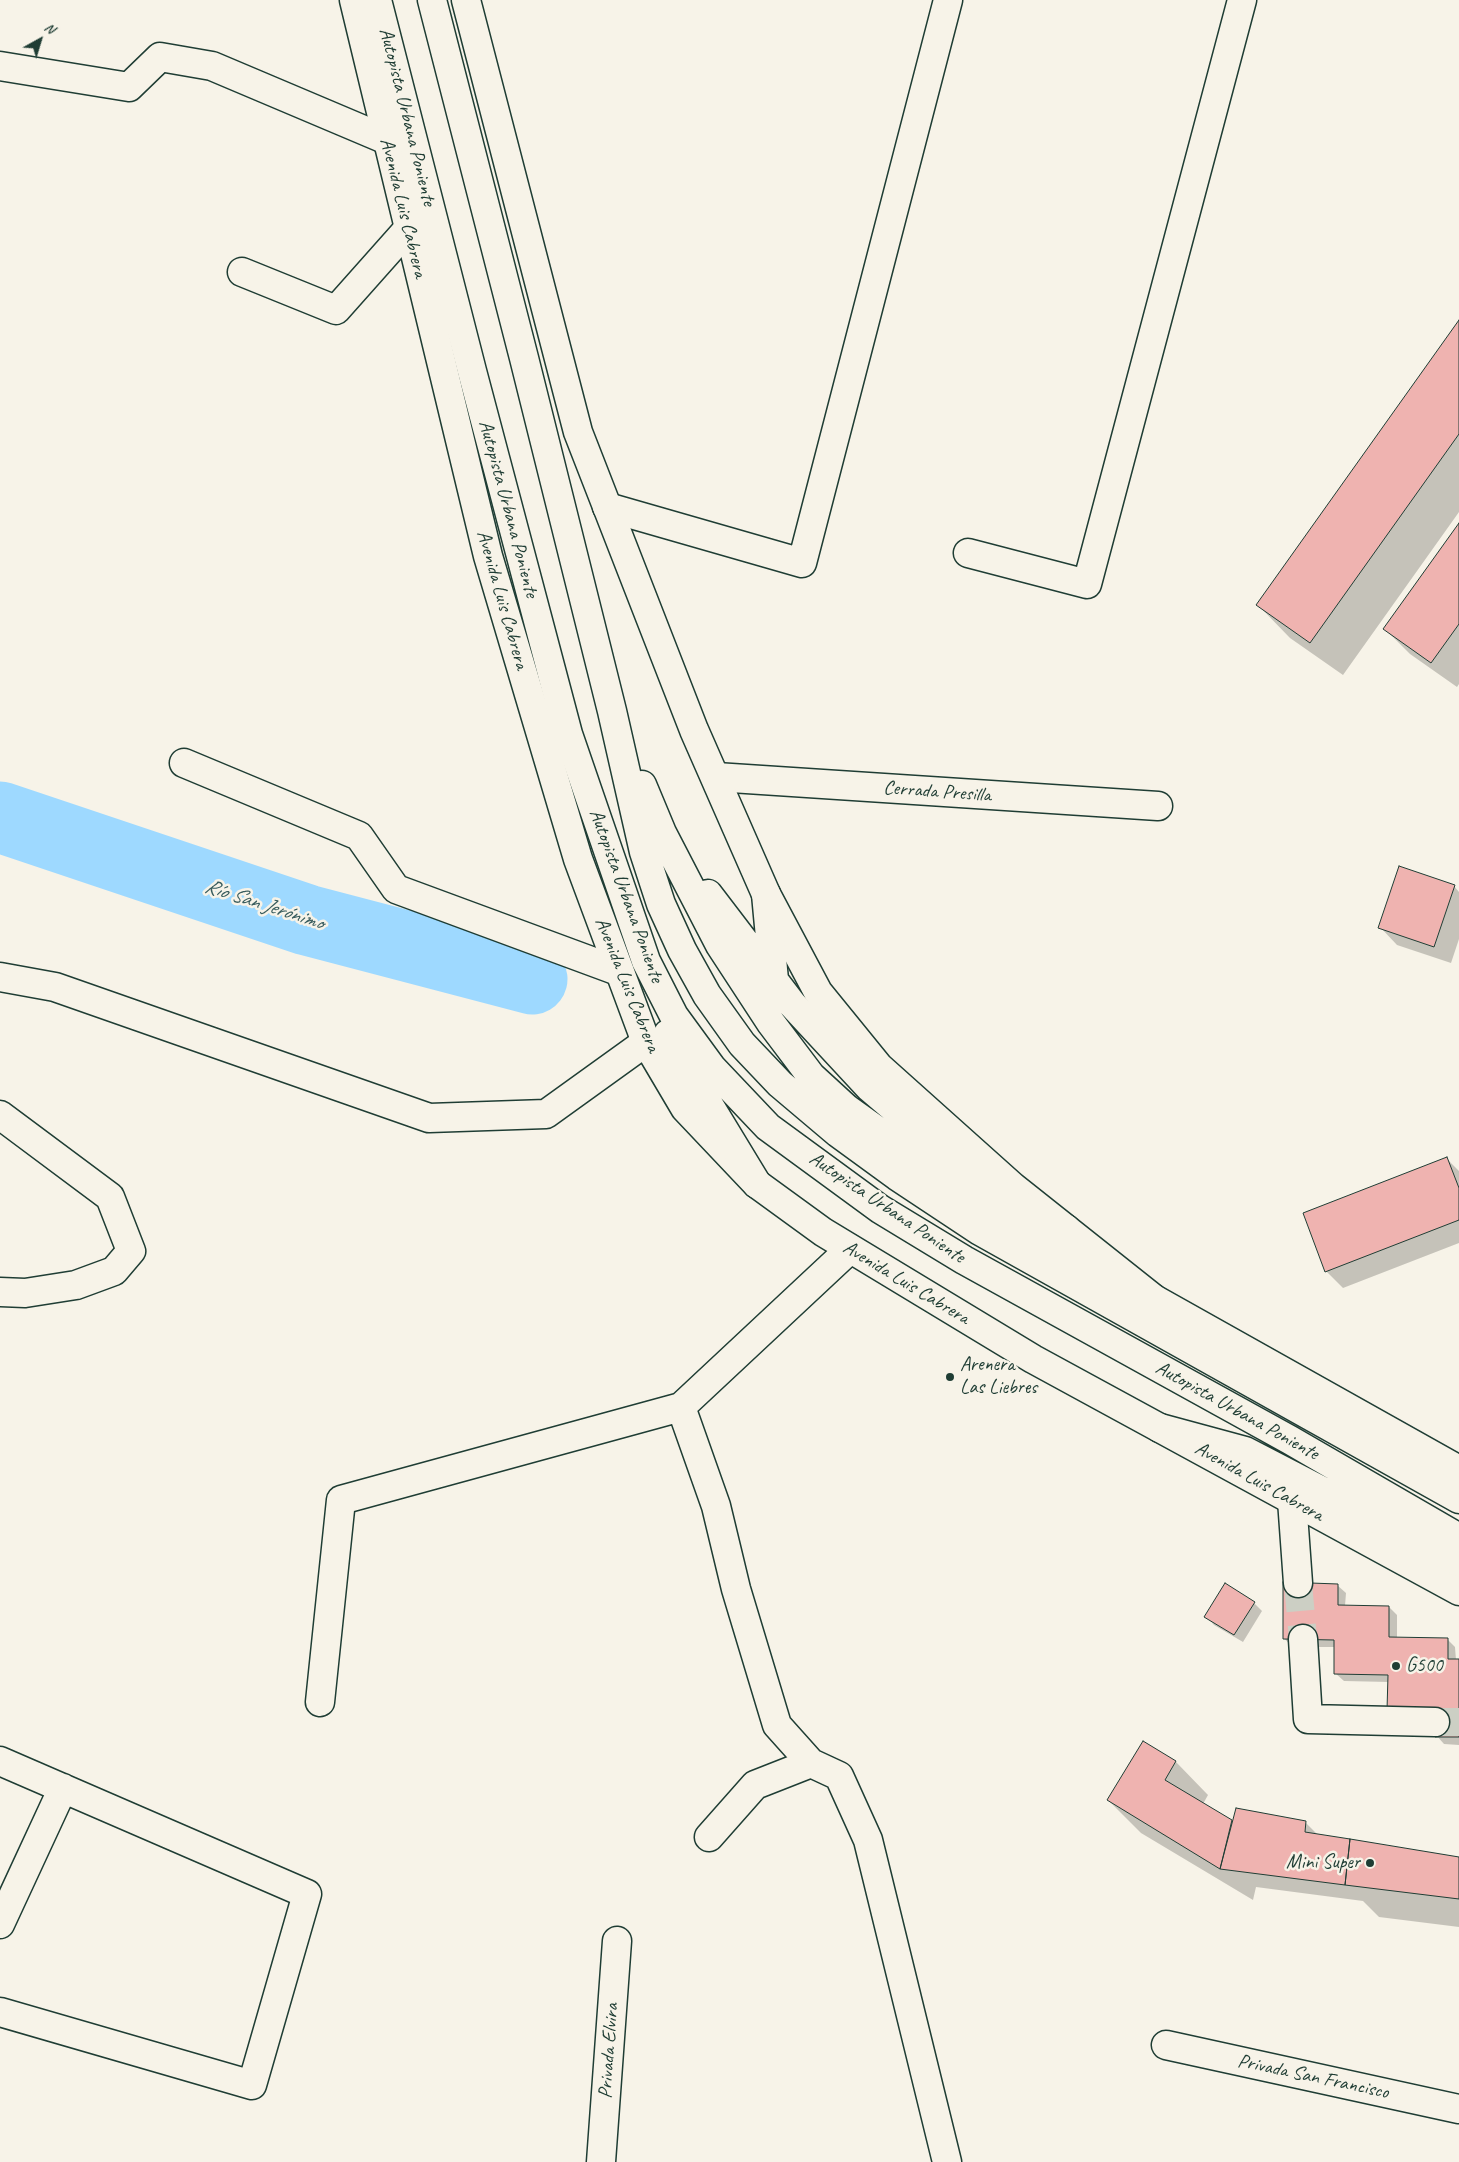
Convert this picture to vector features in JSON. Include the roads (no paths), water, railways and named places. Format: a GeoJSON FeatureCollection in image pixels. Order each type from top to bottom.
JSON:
{"type":"FeatureCollection","features":[{"type":"Feature","properties":{"kind":"main road","name":"Avenida Luis Cabrera"},"geometry":{"type":"LineString","coordinates":[[354,0],[488,556],[578,859],[618,971],[646,1042],[685,1108],[757,1184],[850,1249],[1033,1359],[1459,1591]]}},
{"type":"Feature","properties":{"kind":"main road","name":"Autopista Urbana Poniente"},"geometry":{"type":"LineString","coordinates":[[377,0],[472,372],[568,734],[646,960],[674,1016],[724,1082],[768,1127],[880,1209],[964,1260],[1290,1440],[1459,1538]]}},
{"type":"Feature","properties":{"kind":"main road","name":"Autopista Urbana Poniente"},"geometry":{"type":"LineString","coordinates":[[432,0],[612,711],[644,852],[668,919],[707,995],[742,1044],[780,1084],[838,1133],[896,1176],[980,1231],[1459,1499]]}},
{"type":"Feature","properties":{"kind":"main road"},"geometry":{"type":"LineString","coordinates":[[466,0],[578,432],[694,730],[766,894],[818,992],[879,1067],[1013,1187],[1154,1299]]}},
{"type":"Feature","properties":{"kind":"main road"},"geometry":{"type":"LineString","coordinates":[[607,507],[802,562],[948,0]]}},
{"type":"Feature","properties":{"kind":"main road"},"geometry":{"type":"LineString","coordinates":[[968,553],[1087,584],[1242,0]]}},
{"type":"Feature","properties":{"kind":"main road"},"geometry":{"type":"LineString","coordinates":[[0,66],[129,87],[160,57],[212,66],[387,140]]}},
{"type":"Feature","properties":{"kind":"main road"},"geometry":{"type":"LineString","coordinates":[[242,272],[336,310],[408,228]]}},
{"type":"Feature","properties":{"kind":"main road"},"geometry":{"type":"LineString","coordinates":[[612,711],[662,833],[720,945],[771,1023],[811,1076],[847,1109],[992,1213],[1154,1299],[1459,1470]]}},
{"type":"Feature","properties":{"kind":"main road"},"geometry":{"type":"LineString","coordinates":[[184,763],[359,836],[396,889],[618,971]]}},
{"type":"Feature","properties":{"kind":"main road","name":"Cerrada Presilla"},"geometry":{"type":"LineString","coordinates":[[716,777],[1158,806]]}},
{"type":"Feature","properties":{"kind":"main road"},"geometry":{"type":"LineString","coordinates":[[662,833],[792,1004],[870,1086],[989,1189],[1066,1229]]}},
{"type":"Feature","properties":{"kind":"main road"},"geometry":{"type":"LineString","coordinates":[[766,894],[774,980]]}},
{"type":"Feature","properties":{"kind":"main road"},"geometry":{"type":"LineString","coordinates":[[646,960],[668,1032],[706,1100],[757,1184]]}},
{"type":"Feature","properties":{"kind":"main road"},"geometry":{"type":"LineString","coordinates":[[0,977],[55,987],[429,1118],[546,1114],[646,1042]]}},
{"type":"Feature","properties":{"kind":"main road"},"geometry":{"type":"LineString","coordinates":[[0,1115],[110,1197],[131,1251],[114,1271],[76,1285],[13,1292],[0,1306]]}},
{"type":"Feature","properties":{"kind":"main road"},"geometry":{"type":"LineString","coordinates":[[320,1702],[341,1500],[681,1406],[850,1249]]}},
{"type":"Feature","properties":{"kind":"main road"},"geometry":{"type":"LineString","coordinates":[[681,1406],[716,1506],[736,1589],[777,1725],[811,1763],[839,1776],[868,1840],[947,2162]]}},
{"type":"Feature","properties":{"kind":"main road"},"geometry":{"type":"LineString","coordinates":[[1160,1428],[1245,1451],[1459,1562]]}},
{"type":"Feature","properties":{"kind":"main road"},"geometry":{"type":"LineString","coordinates":[[1292,1500],[1298,1583]]}},
{"type":"Feature","properties":{"kind":"main road"},"geometry":{"type":"LineString","coordinates":[[1303,1639],[1308,1719],[1435,1722]]}},
{"type":"Feature","properties":{"kind":"main road"},"geometry":{"type":"LineString","coordinates":[[0,1761],[307,1894],[252,2085],[0,2012]]}},
{"type":"Feature","properties":{"kind":"main road"},"geometry":{"type":"LineString","coordinates":[[709,1837],[755,1785],[811,1763]]}},
{"type":"Feature","properties":{"kind":"main road"},"geometry":{"type":"LineString","coordinates":[[0,1924],[63,1788]]}},
{"type":"Feature","properties":{"kind":"main road","name":"Privada Elvira"},"geometry":{"type":"LineString","coordinates":[[601,2162],[617,1941]]}},
{"type":"Feature","properties":{"kind":"main road","name":"Privada San Francisco"},"geometry":{"type":"LineString","coordinates":[[1166,2045],[1459,2109]]}},
{"type":"Feature","properties":{"kind":"waterway","name":"Río San Jerónimo"},"geometry":{"type":"LineString","coordinates":[[0,817],[307,920],[532,979]]}},
{"type":"Feature","properties":{"kind":"tunnel"},"geometry":{"type":"LineString","coordinates":[[1298,1583],[1303,1639]]}},
{"type":"Feature","properties":{"kind":"tunnel"},"geometry":{"type":"LineString","coordinates":[[1435,1722],[1459,1722]]}},
{"type":"Feature","properties":{"kind":"place","name":"Arenera Las Liebres"},"geometry":{"type":"Point","coordinates":[950,1377]}},
{"type":"Feature","properties":{"kind":"place","name":"G500"},"geometry":{"type":"Point","coordinates":[1396,1666]}},
{"type":"Feature","properties":{"kind":"place","name":"Mini Super"},"geometry":{"type":"Point","coordinates":[1370,1863]}}]}
